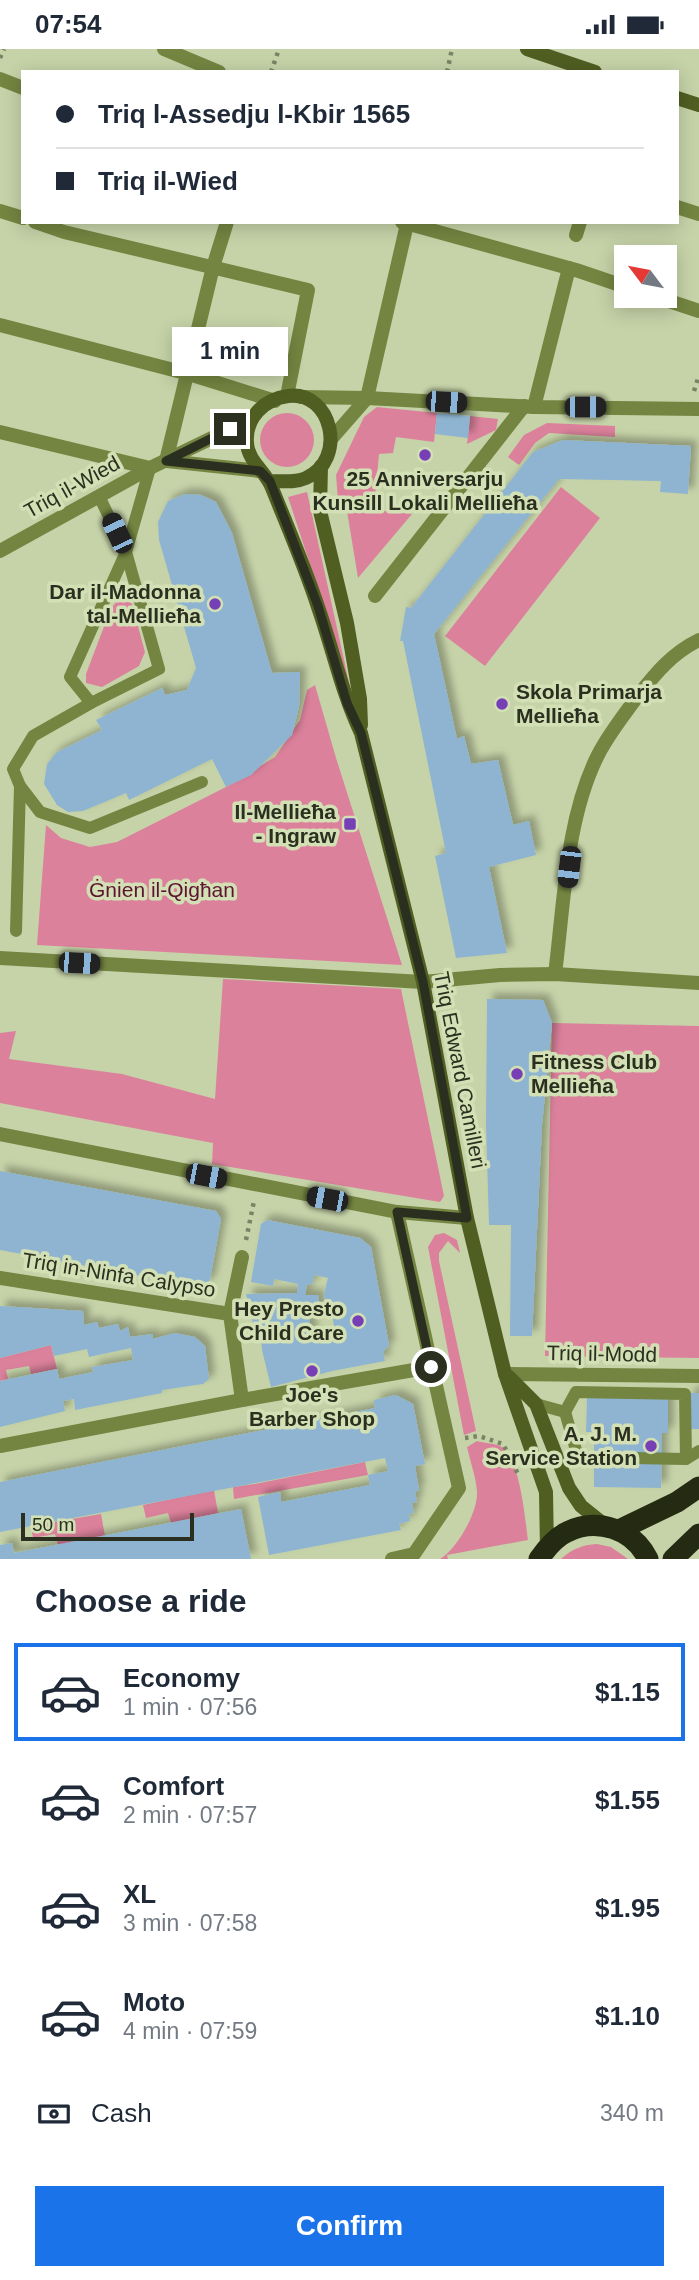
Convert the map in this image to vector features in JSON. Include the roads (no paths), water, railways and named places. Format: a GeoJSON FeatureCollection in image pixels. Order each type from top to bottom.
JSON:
{"type":"FeatureCollection","features":[{"type":"Feature","properties":{"kind":"highway"},"geometry":{"type":"LineString","coordinates":[[612,1528],[677,1502],[699,1487]]}},
{"type":"Feature","properties":{"kind":"highway"},"geometry":{"type":"LineString","coordinates":[[543,1554],[565,1532],[585,1525],[612,1528],[637,1543],[648,1559]]}},
{"type":"Feature","properties":{"kind":"highway"},"geometry":{"type":"LineString","coordinates":[[673,1559],[699,1534]]}},
{"type":"Feature","properties":{"kind":"street"},"geometry":{"type":"LineString","coordinates":[[164,49],[214,70]]}},
{"type":"Feature","properties":{"kind":"street"},"geometry":{"type":"LineString","coordinates":[[527,49],[589,70]]}},
{"type":"Feature","properties":{"kind":"street"},"geometry":{"type":"LineString","coordinates":[[0,79],[21,87]]}},
{"type":"Feature","properties":{"kind":"street"},"geometry":{"type":"LineString","coordinates":[[679,99],[699,105]]}},
{"type":"Feature","properties":{"kind":"street"},"geometry":{"type":"LineString","coordinates":[[679,208],[699,214]]}},
{"type":"Feature","properties":{"kind":"street"},"geometry":{"type":"LineString","coordinates":[[0,211],[21,217]]}},
{"type":"Feature","properties":{"kind":"street"},"geometry":{"type":"LineString","coordinates":[[41,224],[64,232],[309,290],[287,398]]}},
{"type":"Feature","properties":{"kind":"street"},"geometry":{"type":"LineString","coordinates":[[166,461],[213,267],[226,224]]}},
{"type":"Feature","properties":{"kind":"street"},"geometry":{"type":"LineString","coordinates":[[332,438],[367,398],[405,224]]}},
{"type":"Feature","properties":{"kind":"street"},"geometry":{"type":"LineString","coordinates":[[409,224],[614,283]]}},
{"type":"Feature","properties":{"kind":"street"},"geometry":{"type":"LineString","coordinates":[[375,596],[529,407],[569,268]]}},
{"type":"Feature","properties":{"kind":"street"},"geometry":{"type":"LineString","coordinates":[[677,303],[699,310]]}},
{"type":"Feature","properties":{"kind":"street"},"geometry":{"type":"LineString","coordinates":[[0,325],[189,374],[287,398],[313,403],[329,423],[332,438],[329,453],[321,466],[303,479],[288,482],[265,476],[251,459],[246,446],[251,419],[261,407],[287,398],[367,398],[529,407],[699,409]]}},
{"type":"Feature","properties":{"kind":"street","name":"Triq il-Wied"},"geometry":{"type":"LineString","coordinates":[[0,551],[150,468],[251,419]]}},
{"type":"Feature","properties":{"kind":"street"},"geometry":{"type":"LineString","coordinates":[[0,432],[150,468]]}},
{"type":"Feature","properties":{"kind":"street","name":"Triq il-Wied"},"geometry":{"type":"LineString","coordinates":[[166,461],[265,476]]}},
{"type":"Feature","properties":{"kind":"street","name":"Triq Edward Camilleri"},"geometry":{"type":"LineString","coordinates":[[321,466],[320,511],[346,623],[360,699],[361,733]]}},
{"type":"Feature","properties":{"kind":"street","name":"Triq Edward Camilleri"},"geometry":{"type":"LineString","coordinates":[[265,476],[318,606],[347,703],[361,733],[423,982],[467,1218],[505,1374],[546,1492],[543,1554]]}},
{"type":"Feature","properties":{"kind":"street"},"geometry":{"type":"LineString","coordinates":[[555,974],[572,840],[583,790],[599,754],[659,669],[685,647],[699,640]]}},
{"type":"Feature","properties":{"kind":"street"},"geometry":{"type":"LineString","coordinates":[[0,958],[423,982],[500,975],[555,974],[699,983]]}},
{"type":"Feature","properties":{"kind":"street"},"geometry":{"type":"LineString","coordinates":[[0,1135],[397,1212],[467,1218]]}},
{"type":"Feature","properties":{"kind":"street"},"geometry":{"type":"LineString","coordinates":[[392,1559],[414,1555],[459,1488],[397,1212]]}},
{"type":"Feature","properties":{"kind":"street"},"geometry":{"type":"LineString","coordinates":[[230,1314],[242,1257]]}},
{"type":"Feature","properties":{"kind":"street","name":"Triq in-Ninfa Calypso"},"geometry":{"type":"LineString","coordinates":[[0,1278],[230,1314],[242,1400]]}},
{"type":"Feature","properties":{"kind":"street"},"geometry":{"type":"LineString","coordinates":[[0,1447],[431,1367]]}},
{"type":"Feature","properties":{"kind":"street"},"geometry":{"type":"LineString","coordinates":[[505,1374],[536,1403],[569,1487],[581,1506],[612,1528]]}},
{"type":"Feature","properties":{"kind":"street","name":"Triq il-Modd"},"geometry":{"type":"LineString","coordinates":[[505,1374],[699,1376]]}},
{"type":"Feature","properties":{"kind":"lane"},"geometry":{"type":"LineString","coordinates":[[92,703],[70,677],[126,552],[150,468]]}},
{"type":"Feature","properties":{"kind":"lane"},"geometry":{"type":"LineString","coordinates":[[99,496],[126,552],[159,669],[33,736],[13,769],[20,786],[40,812],[90,828],[202,782]]}},
{"type":"Feature","properties":{"kind":"lane"},"geometry":{"type":"LineString","coordinates":[[16,931],[20,786]]}},
{"type":"Feature","properties":{"kind":"lane"},"geometry":{"type":"LineString","coordinates":[[686,1459],[685,1394],[576,1392],[565,1412],[578,1457],[686,1459],[699,1451]]}},
{"type":"Feature","properties":{"kind":"lane"},"geometry":{"type":"LineString","coordinates":[[536,1403],[565,1412]]}},
{"type":"Feature","properties":{"kind":"place","name":"25 Anniversarju Kunsill Lokali Mellieħa"},"geometry":{"type":"Point","coordinates":[425,455]}},
{"type":"Feature","properties":{"kind":"place","name":"Dar il-Madonna tal-Mellieħa"},"geometry":{"type":"Point","coordinates":[215,604]}},
{"type":"Feature","properties":{"kind":"place","name":"Skola Primarja Mellieħa"},"geometry":{"type":"Point","coordinates":[502,704]}},
{"type":"Feature","properties":{"kind":"place","name":"Il-Mellieħa - Ingraw"},"geometry":{"type":"Point","coordinates":[350,824]}},
{"type":"Feature","properties":{"kind":"place","name":"Fitness Club Mellieħa"},"geometry":{"type":"Point","coordinates":[517,1074]}},
{"type":"Feature","properties":{"kind":"place","name":"Hey Presto Child Care"},"geometry":{"type":"Point","coordinates":[358,1321]}},
{"type":"Feature","properties":{"kind":"place","name":"Joe's Barber Shop"},"geometry":{"type":"Point","coordinates":[312,1371]}},
{"type":"Feature","properties":{"kind":"place","name":"A. J. M. Service Station"},"geometry":{"type":"Point","coordinates":[651,1446]}},
{"type":"Feature","properties":{"kind":"park label","name":"Ġnien il-Qigħan"},"geometry":{"type":"Point","coordinates":[162,890]}}]}
